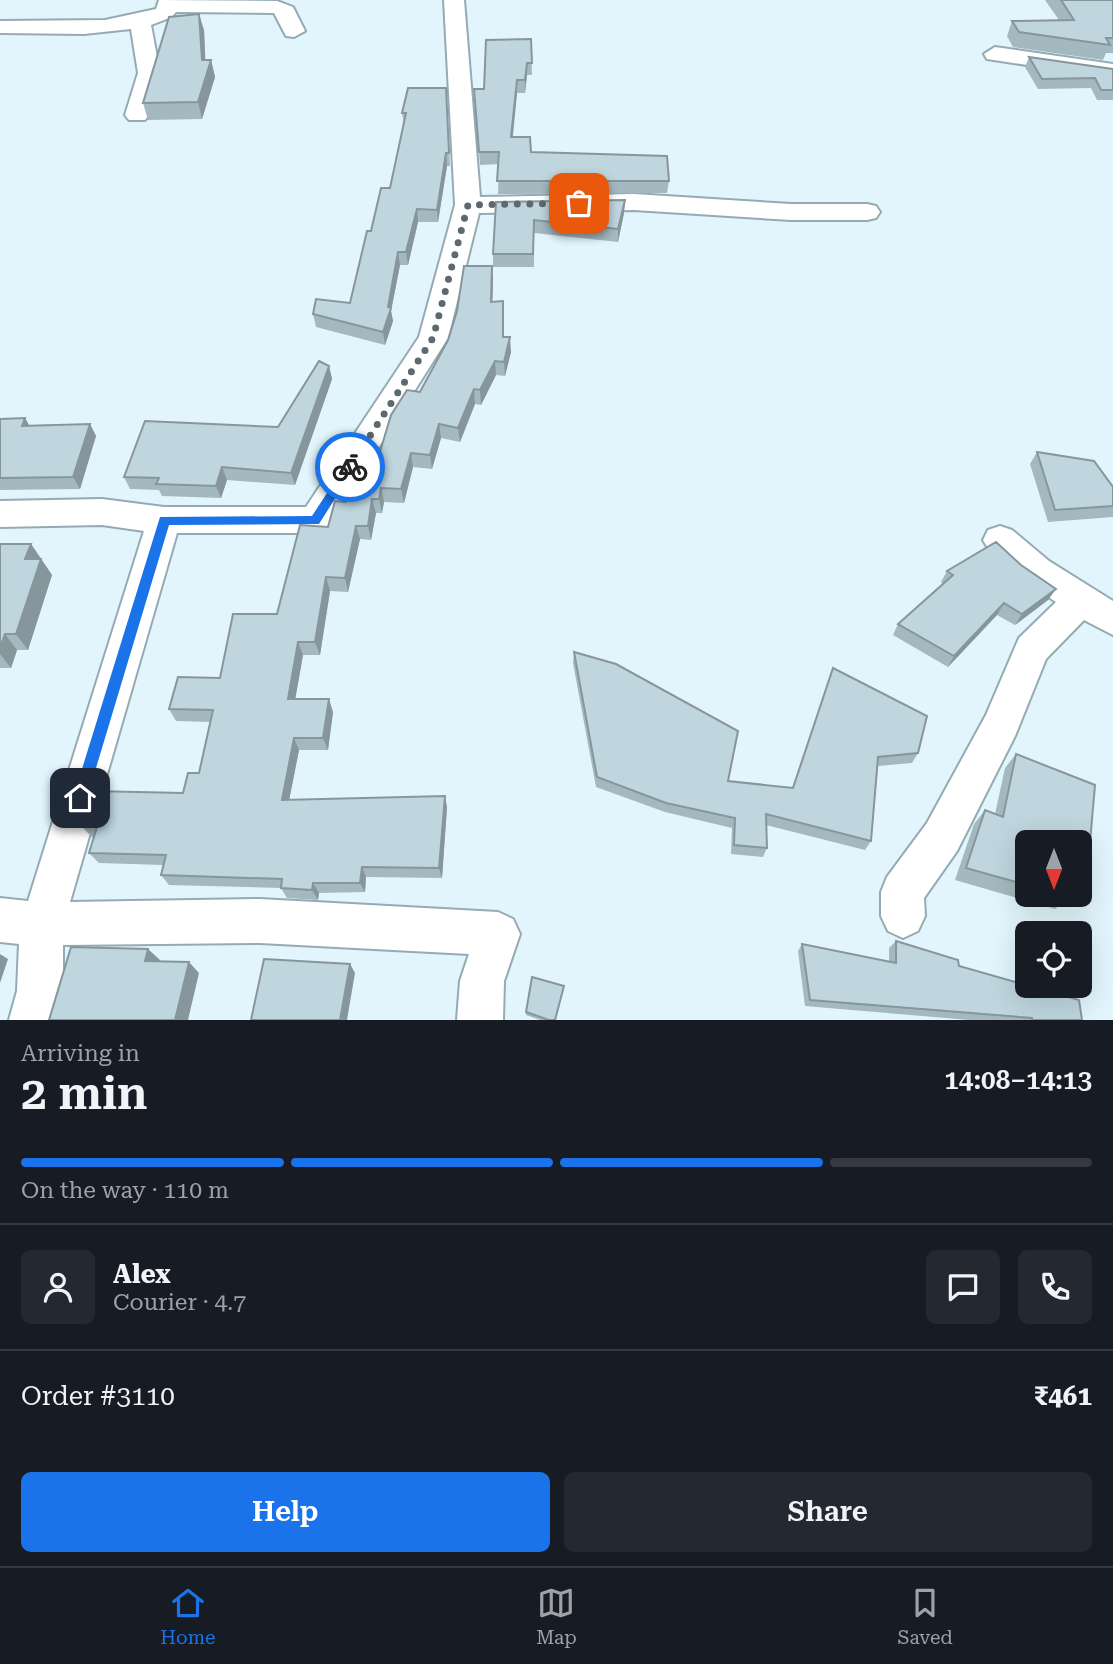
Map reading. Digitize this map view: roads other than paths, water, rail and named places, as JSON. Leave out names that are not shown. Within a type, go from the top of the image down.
[{"type":"street","points":[[0,514],[102,512],[164,520],[315,520],[433,338],[468,205],[454,0]]},
{"type":"street","points":[[0,27],[140,21],[165,13],[169,3],[278,7],[286,11],[294,31]]},
{"type":"street","points":[[137,115],[149,72],[140,21]]},
{"type":"street","points":[[995,54],[1113,71]]},
{"type":"street","points":[[468,205],[634,202],[791,212],[867,212]]},
{"type":"street","points":[[32,1020],[40,991],[21,922],[164,520]]},
{"type":"street","points":[[903,916],[902,892],[942,838],[1001,724],[1032,649],[1097,610],[1037,571],[1000,540]]},
{"type":"street","points":[[21,922],[260,921],[498,934],[482,981],[480,1020]]}]
